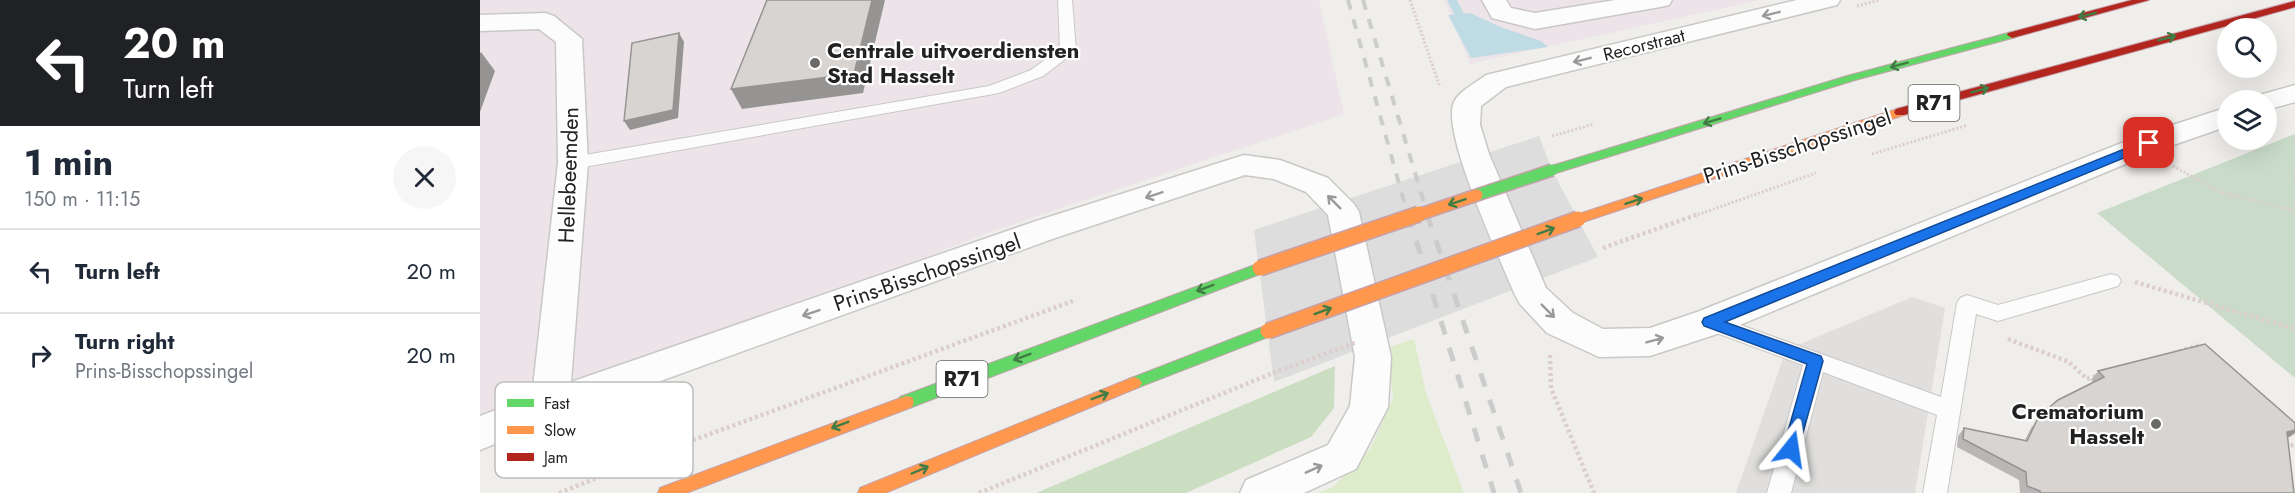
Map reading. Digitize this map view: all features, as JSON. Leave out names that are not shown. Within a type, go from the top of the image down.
[{"type":"highway","name":"Prins-Bisschopssingel","points":[[666,493],[1260,268],[1552,170],[1851,78],[2144,0]]},
{"type":"highway","name":"Prins-Bisschopssingel","points":[[866,493],[1081,404],[1268,331],[1578,219],[1894,114],[2295,4]]},
{"type":"street","points":[[1494,0],[1502,13],[1535,21],[1660,0]]},
{"type":"street","name":"Recorstraat","points":[[1454,99],[1496,81],[1828,0]]},
{"type":"street","name":"Hellebeemden","points":[[480,23],[545,21],[569,39],[573,163],[552,382]]},
{"type":"street","points":[[2277,99],[2295,93]]},
{"type":"street","points":[[1454,99],[1532,295],[1560,323],[1599,343],[1650,342],[1710,322],[2138,147],[2217,120]]},
{"type":"street","name":"Prins-Bisschopssingel","points":[[615,382],[1044,230],[1244,165],[1280,170],[1317,185],[1343,212],[1373,357],[1369,407],[1342,457],[1261,493]]},
{"type":"street","name":"Prins-Bisschopssingel","points":[[480,433],[495,427]]},
{"type":"lane","points":[[573,163],[993,90],[1037,73],[1068,51],[1065,0]]},
{"type":"lane","points":[[1935,493],[1967,303],[1998,314],[2111,281]]},
{"type":"lane","points":[[1710,322],[1950,410]]},
{"type":"lane","points":[[1779,493],[1815,361]]},
{"type":"path","points":[[1410,0],[1454,99]]},
{"type":"path","points":[[1867,156],[1978,122]]},
{"type":"path","points":[[2173,166],[2220,192],[2295,211]]},
{"type":"path","points":[[1596,251],[1822,171]]},
{"type":"path","points":[[2295,175],[2295,184]]},
{"type":"path","points":[[2111,281],[2125,279],[2295,329]]},
{"type":"path","points":[[693,440],[1074,301]]},
{"type":"path","points":[[1965,324],[2070,362],[2087,379],[2098,375]]},
{"type":"path","points":[[1550,344],[1551,388],[1594,493]]},
{"type":"path","points":[[2166,355],[2200,345],[2208,352]]},
{"type":"path","points":[[979,493],[1273,373]]},
{"type":"path","points":[[2287,459],[2285,448],[2295,444]]},
{"type":"path","points":[[559,493],[596,478]]},
{"type":"shaded area","points":[[480,0],[1319,0],[1344,114],[996,230],[600,382],[495,382],[495,422],[480,428]]},
{"type":"shaded area","points":[[1444,0],[1761,0],[1470,64]]},
{"type":"shaded area","points":[[1912,297],[1945,308],[1915,493],[1736,493],[1786,350]]},
{"type":"green space","points":[[2295,134],[2295,378],[2097,213],[2255,150],[2277,150],[2277,141]]},
{"type":"green space","points":[[1414,339],[1426,393],[1464,493],[1318,493],[1333,487],[1371,448],[1393,398],[1387,348]]},
{"type":"green space","points":[[1335,366],[1334,408],[1311,437],[1186,493],[1036,493]]},
{"type":"water","points":[[1470,13],[1503,28],[1541,41],[1548,47],[1471,58],[1448,15]]},
{"type":"pier","points":[[1539,136],[1552,170],[1598,257],[1274,382],[1254,230]]},
{"type":"building","name":"Centrale uitvoerdiensten Stad Hasselt","points":[[767,0],[872,0],[854,74],[731,89]]},
{"type":"building","points":[[679,33],[673,110],[624,121],[632,43]]},
{"type":"building","name":"Crematorium Hasselt","points":[[2205,344],[2295,423],[2295,430],[2287,432],[2294,493],[2040,493],[2027,486],[2026,472],[1963,439],[1964,428],[2027,441],[2037,420],[2045,411],[2058,400],[2104,377],[2098,371]]},
{"type":"waterway","points":[[1452,0],[1459,14]]},
{"type":"railway","points":[[1348,0],[1408,216]]},
{"type":"railway","points":[[1363,0],[1428,216]]},
{"type":"railway","points":[[1408,214],[1494,493]]},
{"type":"railway","points":[[1427,214],[1521,493]]},
{"type":"traffic: fast","points":[[1552,170],[1851,78],[2012,35]]},
{"type":"traffic: fast","points":[[1477,195],[1552,170]]},
{"type":"traffic: fast","points":[[906,402],[1260,268]]},
{"type":"traffic: fast","points":[[1134,383],[1268,331]]},
{"type":"traffic: slow","points":[[1578,219],[1900,112]]},
{"type":"traffic: slow","points":[[1260,268],[1477,195]]},
{"type":"traffic: slow","points":[[1268,331],[1578,219]]},
{"type":"traffic: slow","points":[[866,493],[1134,383]]},
{"type":"traffic: slow","points":[[666,493],[906,402]]},
{"type":"traffic: jam","points":[[2012,35],[2144,0]]},
{"type":"traffic: jam","points":[[1900,112],[2295,4]]},
{"type":"place","name":"Centrale uitvoerdiensten Stad Hasselt","points":[[815,63]]},
{"type":"place","name":"Crematorium Hasselt","points":[[2156,424]]},
{"type":"route","points":[[1791,449],[1815,361],[1710,322],[2149,143]]}]
